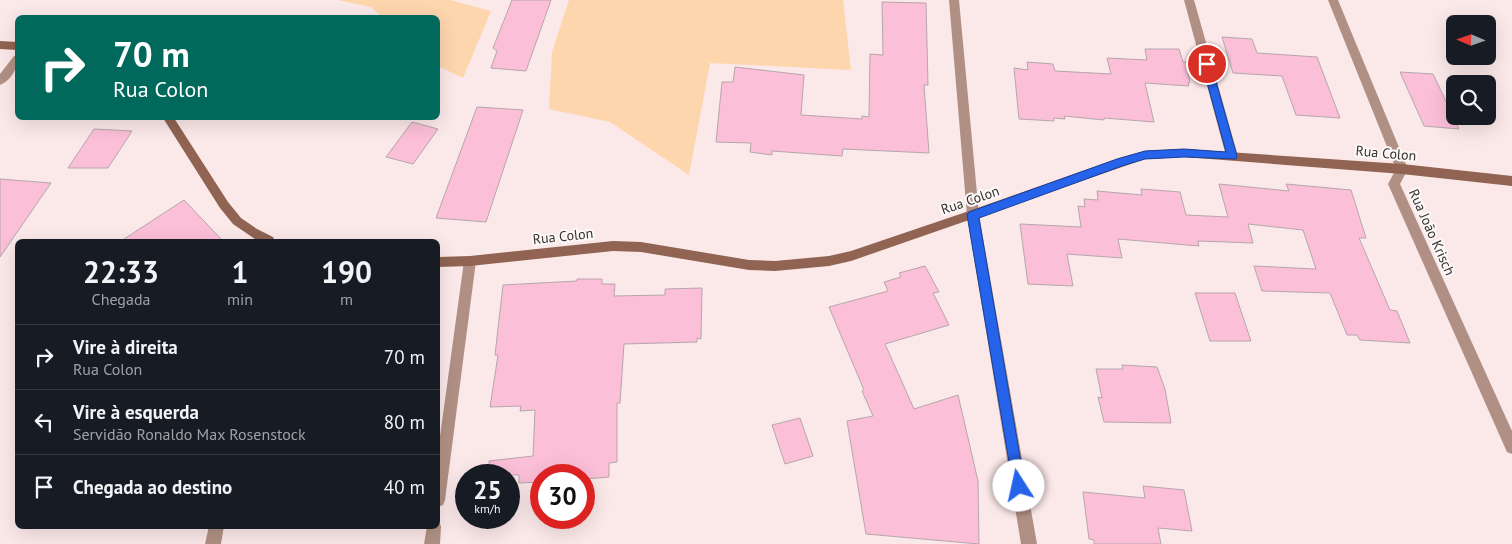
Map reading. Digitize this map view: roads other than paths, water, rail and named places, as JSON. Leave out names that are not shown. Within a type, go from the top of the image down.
[{"type":"street","points":[[954,0],[973,215],[1028,544]]},
{"type":"street","points":[[1189,0],[1232,156]]},
{"type":"street","points":[[1333,0],[1402,169]]},
{"type":"street","points":[[0,45],[15,46]]},
{"type":"street","points":[[0,82],[15,64]]},
{"type":"street","points":[[170,120],[224,205],[237,221],[264,239]]},
{"type":"street","name":"Rua Colon","points":[[440,262],[470,261],[613,246],[641,247],[749,265],[804,264],[851,256],[973,215],[1120,162],[1145,155],[1184,153],[1232,156],[1402,169],[1512,181]]},
{"type":"street","name":"Rua João Krisch","points":[[1402,169],[1394,184],[1512,447]]},
{"type":"street","points":[[440,485],[470,261]]},
{"type":"street","points":[[213,544],[217,529]]},
{"type":"street","points":[[432,544],[434,529]]}]
